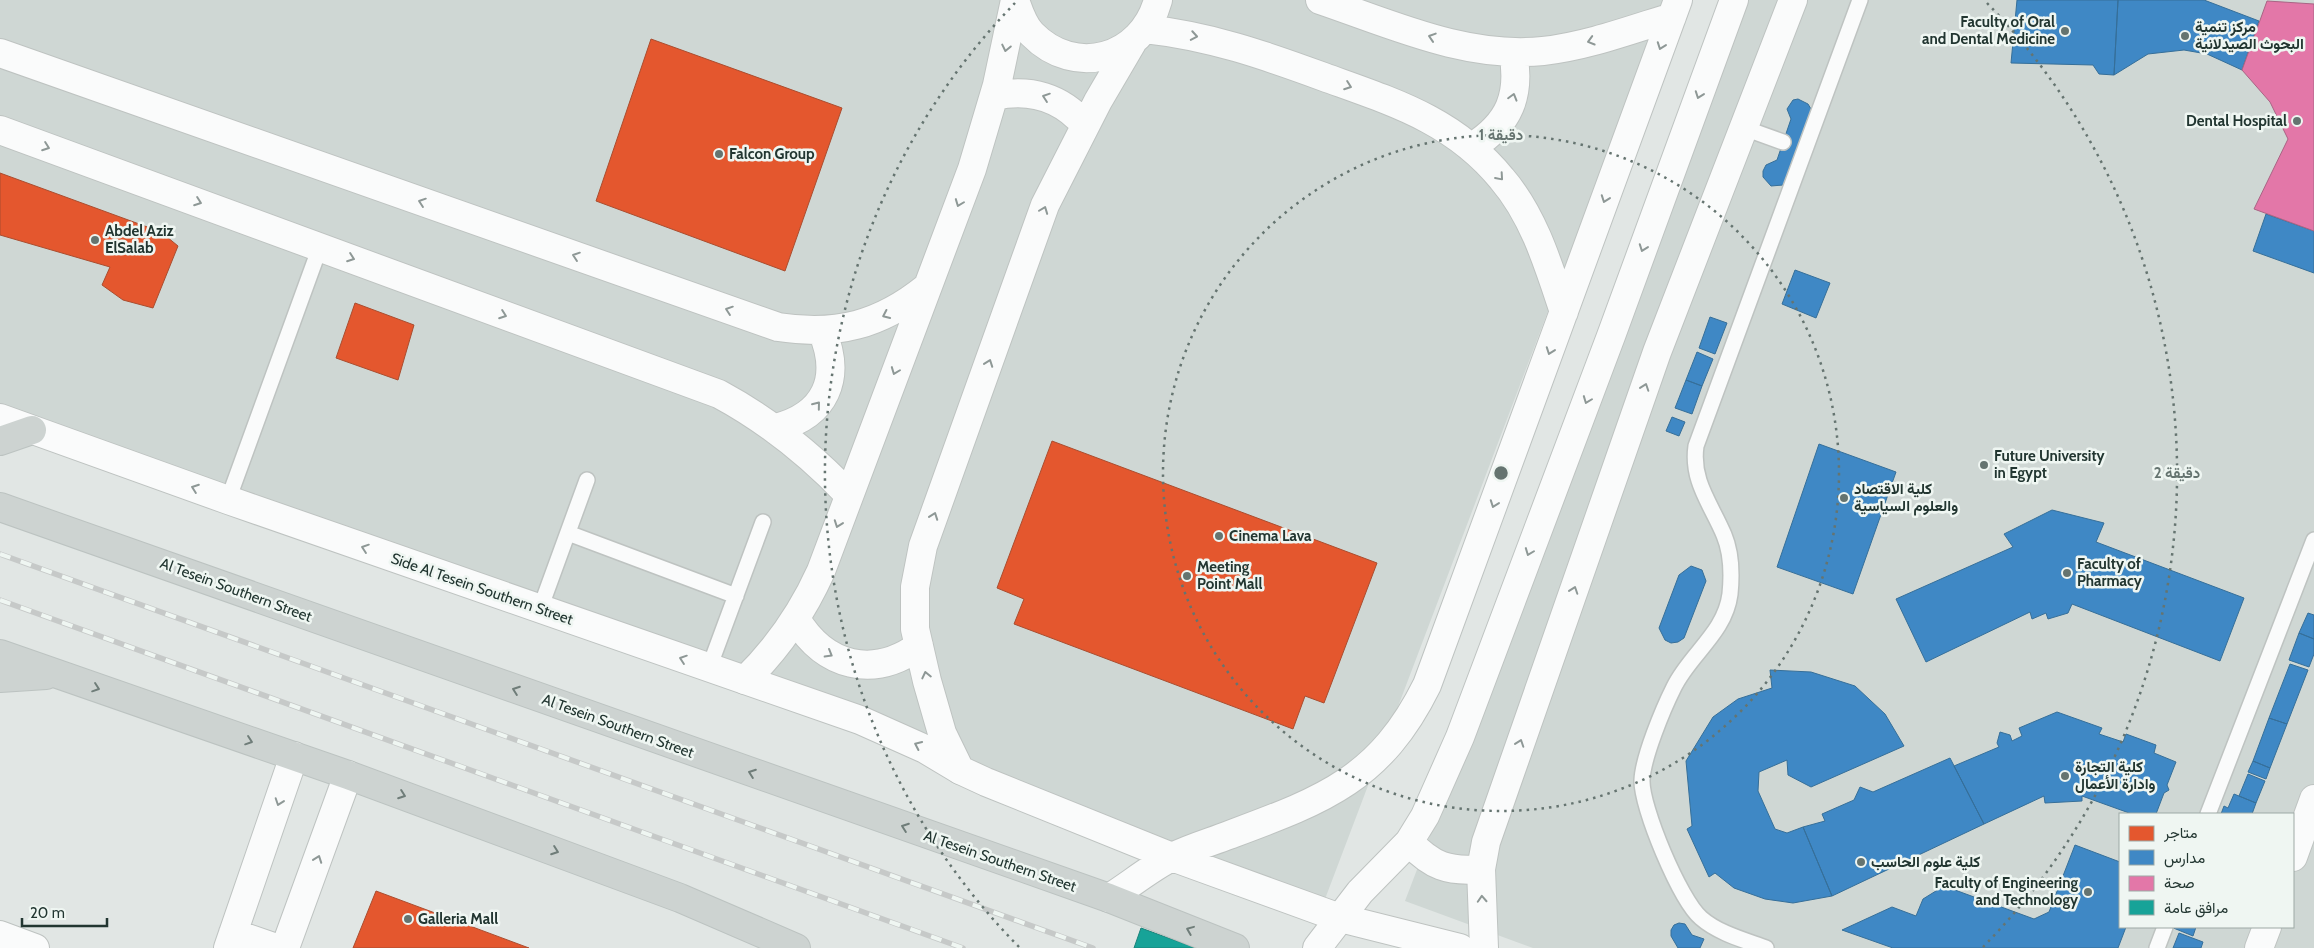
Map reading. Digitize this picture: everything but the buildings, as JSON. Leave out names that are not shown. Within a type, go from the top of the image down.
[{"type":"main road","points":[[0,441],[32,430]]},
{"type":"main road","name":"Al Tesein Southern Street","points":[[0,507],[1109,898],[1235,948]]},
{"type":"main road","points":[[0,654],[348,775],[680,898],[796,948]]},
{"type":"main road","points":[[0,678],[56,674]]},
{"type":"street","points":[[1015,0],[1021,17],[1031,33],[1045,45],[1061,54],[1080,58],[1098,58],[1116,52],[1139,36],[1201,37],[1264,55],[1413,110],[1444,127],[1472,147],[1503,180],[1527,217],[1549,268],[1564,312]]},
{"type":"street","points":[[745,680],[764,661],[796,619],[821,571],[972,169],[994,96],[1015,0]]},
{"type":"street","points":[[960,770],[942,733],[915,629],[915,587],[923,546],[1046,206],[1086,125],[1154,13],[1158,0]]},
{"type":"street","points":[[1320,0],[1463,46],[1513,52],[1543,51],[1573,46],[1675,8]]},
{"type":"street","points":[[1317,948],[1360,892],[1409,842],[1425,816],[1460,736],[1611,336],[1734,0]]},
{"type":"street","points":[[1484,948],[1481,869],[1486,842],[1657,352],[1793,0]]},
{"type":"street","points":[[1109,898],[1172,857],[1298,810],[1331,793],[1362,772],[1382,752],[1412,716],[1427,685],[1675,8]]},
{"type":"street","points":[[1472,147],[1488,137],[1501,123],[1510,107],[1515,89],[1516,70],[1513,52]]},
{"type":"street","points":[[0,53],[763,323],[793,329],[822,331],[845,328],[874,320],[908,302],[926,288]]},
{"type":"street","points":[[994,96],[1023,92],[1051,98],[1076,114],[1086,125]]},
{"type":"street","points":[[0,130],[719,394],[776,428],[802,449],[849,495]]},
{"type":"street","points":[[776,428],[791,424],[805,417],[817,406],[825,393],[830,378],[832,362],[829,346],[822,331]]},
{"type":"street","name":"Side Al Tesein Southern Street","points":[[0,418],[540,610],[860,720],[925,749],[960,770],[1172,857],[1340,918],[1460,948]]},
{"type":"street","points":[[796,619],[816,645],[844,661],[859,665],[891,662],[906,656],[919,646]]},
{"type":"street","points":[[276,948],[231,941],[294,756]]},
{"type":"street","points":[[285,948],[348,775]]},
{"type":"street","points":[[2294,854],[2314,799]]},
{"type":"street","points":[[1409,842],[1422,856],[1441,867],[1461,871],[1481,869]]},
{"type":"street","points":[[2259,948],[2267,928]]},
{"type":"street","points":[[0,935],[35,948]]},
{"type":"lane","points":[[1766,948],[1727,941],[1701,918],[1681,892],[1649,813],[1642,781],[1644,764],[1674,686],[1688,664],[1712,637],[1727,608],[1732,571],[1730,553],[1724,535],[1696,478],[1696,446],[1795,147],[1860,0]]},
{"type":"lane","points":[[1744,128],[1795,147]]},
{"type":"lane","points":[[228,500],[320,247]]},
{"type":"lane","points":[[540,610],[587,480]]},
{"type":"lane","points":[[709,668],[763,522]]},
{"type":"lane","points":[[568,533],[736,596]]},
{"type":"lane","points":[[2208,813],[2307,575],[2314,540]]},
{"type":"lane","points":[[2157,948],[2165,928]]},
{"type":"shaded area","points":[[0,0],[1666,0],[1325,899],[0,407]]},
{"type":"shaded area","name":"Future University in Egypt","points":[[1749,0],[2314,0],[2314,948],[1533,948],[1405,901]]},
{"type":"railway","points":[[0,554],[1093,948]]},
{"type":"railway","points":[[0,600],[963,948]]},
{"type":"place","name":"Faculty of Oral and Dental Medicine","points":[[2065,31]]},
{"type":"place","name":"مركز تنمية البحوث الصيدلانية","points":[[2185,36]]},
{"type":"place","name":"Dental Hospital","points":[[2297,121]]},
{"type":"place","name":"Falcon Group","points":[[719,154]]},
{"type":"place","name":"Abdel Aziz ElSalab","points":[[95,240]]},
{"type":"place","name":"Future University in Egypt","points":[[1984,465]]},
{"type":"place","name":"كلية الاقتصاد والعلوم السياسية","points":[[1844,498]]},
{"type":"place","name":"Cinema Lava","points":[[1219,536]]},
{"type":"place","name":"Faculty of Pharmacy","points":[[2067,573]]},
{"type":"place","name":"Meeting Point Mall","points":[[1187,576]]},
{"type":"place","name":"كلية التجارة وادارة الأعمال","points":[[2065,776]]},
{"type":"place","name":"كلية علوم الحاسب","points":[[1861,862]]},
{"type":"place","name":"Faculty of Engineering and Technology","points":[[2088,892]]},
{"type":"place","name":"Galleria Mall","points":[[408,919]]}]
